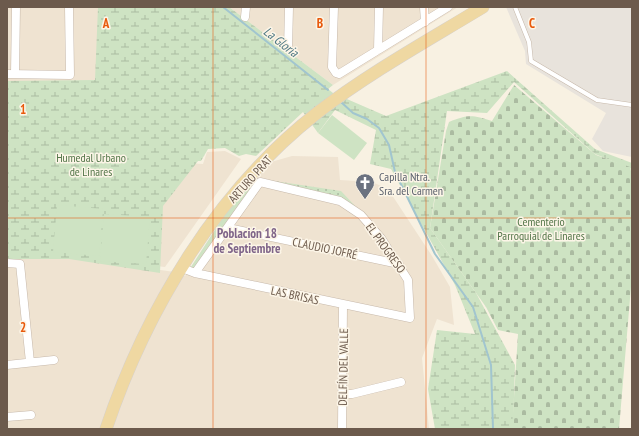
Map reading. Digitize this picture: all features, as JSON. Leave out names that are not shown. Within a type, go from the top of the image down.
[{"type":"main road","name":"ARTURO PRAT","points":[[106,429],[130,368],[159,308],[204,234],[231,199],[272,154],[305,123],[348,91],[483,7]]},
{"type":"street","points":[[16,7],[11,74],[70,75],[69,7]]},
{"type":"street","points":[[245,17],[246,7]]},
{"type":"street","points":[[288,49],[289,7]]},
{"type":"street","points":[[334,7],[332,67],[336,73],[343,73],[448,7]]},
{"type":"street","points":[[378,50],[379,7]]},
{"type":"street","points":[[424,7],[424,22]]},
{"type":"street","name":"ARTURO PRAT","points":[[195,273],[260,182]]},
{"type":"street","name":"EL PROGRESO","points":[[260,182],[340,201],[360,215],[375,230],[399,264],[410,287],[410,318]]},
{"type":"street","name":"CLAUDIO JOFRÉ","points":[[228,228],[399,264]]},
{"type":"street","points":[[7,263],[20,264],[30,362]]},
{"type":"street","name":"LAS BRISAS","points":[[182,268],[195,273],[410,318]]},
{"type":"street","name":"DELFÍN DEL VALLE","points":[[342,429],[343,305]]},
{"type":"street","points":[[7,365],[54,360]]},
{"type":"street","points":[[342,394],[352,394],[401,382]]},
{"type":"street","points":[[7,417],[31,415]]},
{"type":"lane","points":[[515,7],[529,42],[531,61],[597,100],[632,105]]},
{"type":"shaded area","points":[[7,7],[99,7],[99,81],[7,81]]},
{"type":"shaded area","points":[[229,7],[458,7],[333,85]]},
{"type":"shaded area","points":[[506,7],[632,7],[632,157],[603,151],[592,139],[606,113],[526,64],[525,51]]},
{"type":"shaded area","points":[[225,151],[241,159],[165,267],[148,265],[170,162],[203,164],[207,152]]},
{"type":"shaded area","points":[[292,156],[338,157],[340,180],[372,182],[388,189],[432,256],[450,287],[454,325],[437,319],[422,358],[429,429],[7,429],[7,249],[175,272],[185,276],[224,216],[258,175],[271,162]]},
{"type":"green space","name":"Humedal Urbano de Linares","points":[[98,7],[229,7],[333,85],[328,89],[333,93],[386,116],[507,71],[595,149],[632,163],[632,169],[595,154],[514,82],[487,113],[447,111],[430,228],[476,293],[515,365],[513,429],[435,429],[428,389],[437,330],[475,334],[455,285],[391,169],[370,164],[376,130],[335,110],[318,133],[303,112],[256,156],[246,154],[239,156],[225,148],[208,149],[201,161],[198,161],[163,206],[160,273],[69,259],[7,259],[7,81],[95,80]]},
{"type":"green space","name":"Cementerio Parroquial de Linares","points":[[514,85],[596,155],[630,167],[632,175],[632,275],[619,429],[512,429],[518,334],[498,330],[486,307],[430,228],[446,131],[449,122],[470,116],[492,121]]},
{"type":"green space","points":[[332,115],[367,143],[354,160],[318,133]]},
{"type":"green space","points":[[268,180],[341,191],[374,226],[355,208]]},
{"type":"green space","points":[[254,181],[256,183],[195,269],[191,267],[224,216]]},
{"type":"green space","points":[[57,205],[103,209],[99,256],[53,252]]},
{"type":"green space","points":[[104,214],[150,217],[146,264],[100,261]]},
{"type":"waterway","name":"La Gloria","points":[[223,7],[328,90]]},
{"type":"waterway","points":[[341,102],[353,113],[367,119],[379,128],[389,145],[395,172],[435,254],[473,307],[491,365],[493,429]]},
{"type":"place","name":"Capilla Ntra. Sra. del Carmen","points":[[365,200]]},
{"type":"district","name":"Población 18 de Septiembre","points":[[247,240]]}]
